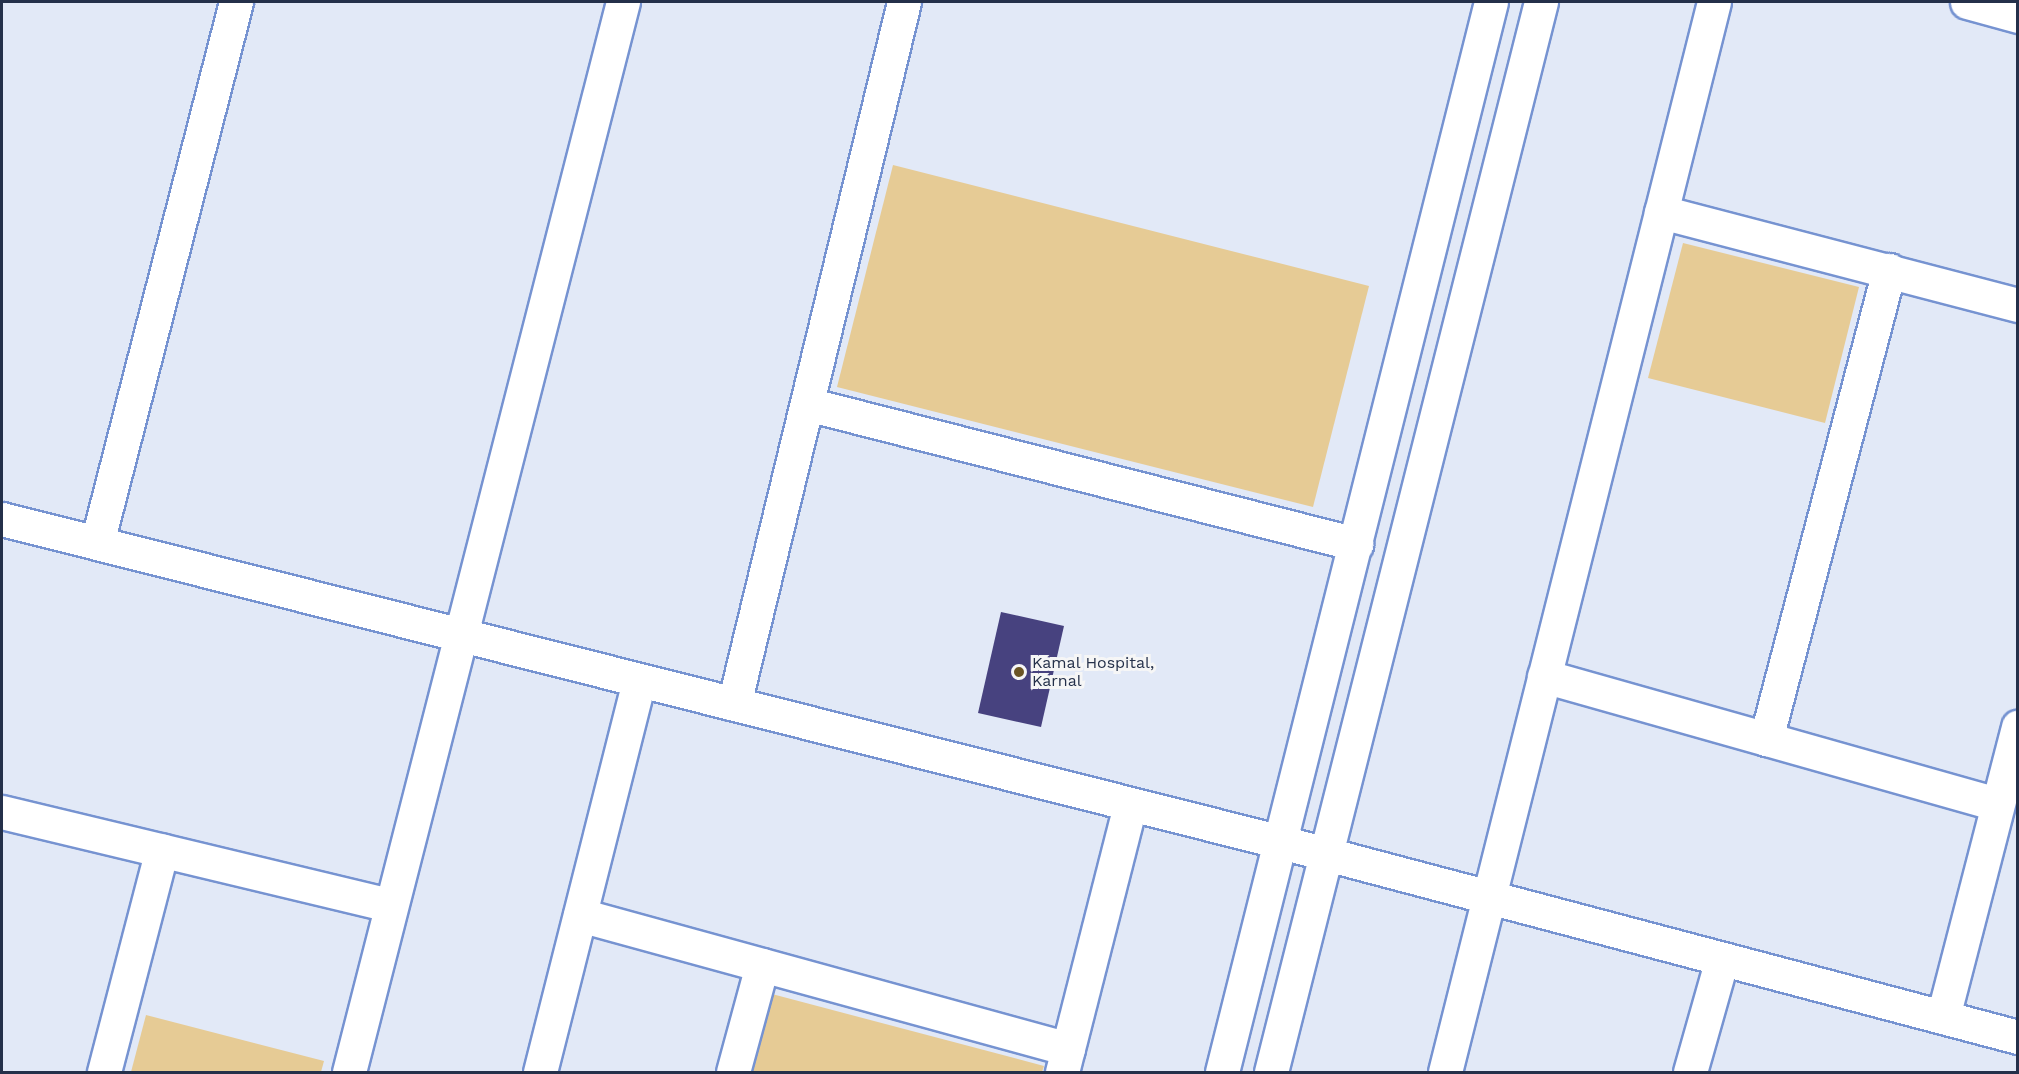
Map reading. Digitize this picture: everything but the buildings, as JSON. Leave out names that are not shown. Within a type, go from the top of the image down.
[{"type":"street","points":[[98,543],[236,2]]},
{"type":"street","points":[[349,1072],[458,634],[623,2]]},
{"type":"street","points":[[735,704],[903,2]]},
{"type":"street","points":[[1222,1072],[1491,2]]},
{"type":"street","points":[[1271,1072],[1540,2]]},
{"type":"street","points":[[1445,1072],[1714,2]]},
{"type":"street","points":[[1966,2],[2018,16]]},
{"type":"street","points":[[1661,212],[2018,305]]},
{"type":"street","points":[[1766,739],[1889,270]]},
{"type":"street","points":[[807,404],[1356,544]]},
{"type":"street","points":[[2,519],[1281,842],[2018,1037]]},
{"type":"street","points":[[1544,676],[1997,804]]},
{"type":"street","points":[[540,1072],[639,680]]},
{"type":"street","points":[[1943,1017],[2018,727]]},
{"type":"street","points":[[580,915],[762,965],[1065,1061],[1130,805]]},
{"type":"street","points":[[2,812],[390,905]]},
{"type":"street","points":[[104,1072],[162,850]]},
{"type":"street","points":[[1690,1072],[1722,959]]},
{"type":"street","points":[[733,1072],[762,965]]},
{"type":"shaded area","points":[[893,165],[1369,286],[1313,507],[837,387]]},
{"type":"shaded area","points":[[1683,243],[1859,287],[1825,423],[1648,378]]},
{"type":"shaded area","points":[[772,994],[1044,1066],[1042,1072],[750,1072]]},
{"type":"shaded area","points":[[146,1015],[324,1061],[321,1072],[131,1072]]},
{"type":"place","name":"Kamal Hospital, Karnal","points":[[1019,672]]}]
